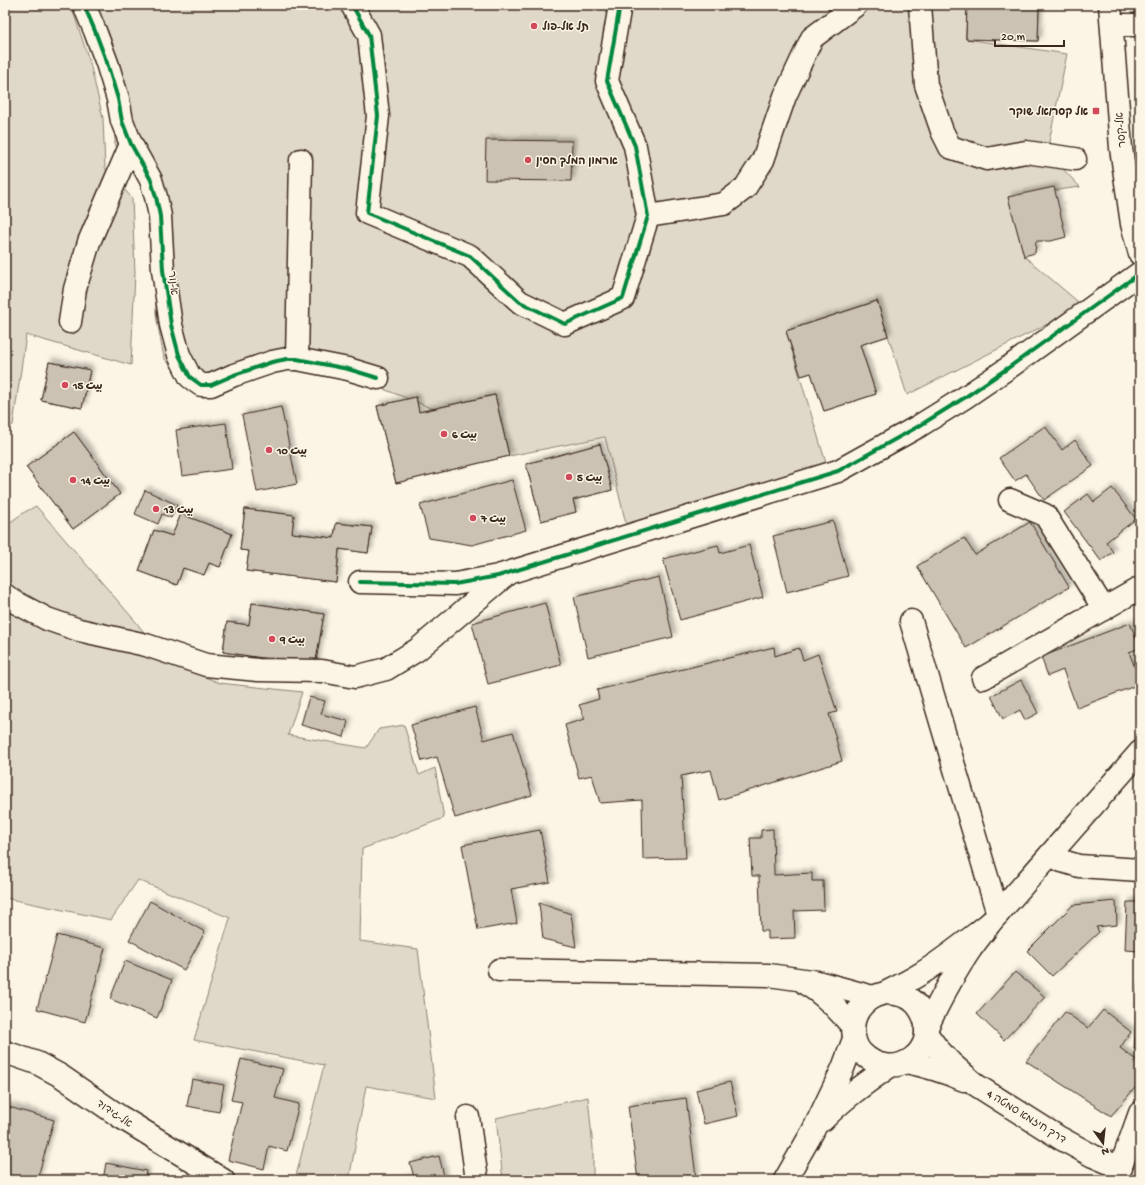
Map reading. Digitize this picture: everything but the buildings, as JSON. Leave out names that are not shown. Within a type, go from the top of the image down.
[{"type":"street","name":"א-נור","points":[[84,5],[108,63],[118,99],[122,121],[131,144],[151,180],[156,197],[160,216],[163,270],[170,325],[179,355],[190,377],[201,385],[211,385],[234,375],[272,362],[297,359],[348,369],[378,378]]},
{"type":"street","points":[[352,5],[369,35],[378,116],[367,213],[470,256],[520,302],[565,324],[623,298],[648,216],[635,146],[607,81],[620,5]]},
{"type":"street","points":[[648,216],[724,204],[745,188],[762,160],[785,96],[812,38],[856,5]]},
{"type":"street","points":[[920,5],[926,85],[942,131],[950,147],[987,159],[1026,152],[1075,159]]},
{"type":"street","points":[[1111,15],[1140,25]]},
{"type":"street","name":"אל-קסר","points":[[1111,15],[1121,148],[1132,224],[1140,254]]},
{"type":"street","points":[[70,322],[75,290],[89,242],[131,144]]},
{"type":"street","points":[[297,359],[301,160]]},
{"type":"street","points":[[360,582],[455,584],[498,576],[838,471],[919,426],[964,398],[1140,273]]},
{"type":"street","points":[[1010,500],[1045,516],[1104,609]]},
{"type":"street","points":[[5,595],[11,600],[47,619],[66,626],[146,645],[206,665],[258,670],[322,671],[355,677],[386,669],[417,650],[511,572]]},
{"type":"street","points":[[983,678],[1140,588]]},
{"type":"street","points":[[911,621],[994,918]]},
{"type":"street","points":[[813,1132],[832,1111],[860,1087],[898,1064],[914,1057],[920,1051],[924,1042],[926,1031],[939,1002],[970,950],[994,918],[1140,752]]},
{"type":"street","points":[[1050,855],[1062,862],[1079,866],[1140,870]]},
{"type":"street","points":[[785,1180],[813,1132],[843,1068],[854,1033],[856,1015],[863,1005],[921,973],[958,947],[994,918]]},
{"type":"street","points":[[499,970],[769,975],[793,978],[879,995],[897,994],[908,998],[918,1006],[924,1017],[926,1031]]},
{"type":"street","points":[[793,978],[821,993],[837,1008],[854,1033],[859,1050],[867,1059],[878,1064],[898,1064]]},
{"type":"street","name":"דרך חיזמא סמטה 4","points":[[926,1031],[937,1048],[952,1064],[976,1085],[1060,1138],[1093,1156],[1119,1174],[1140,1113]]},
{"type":"street","name":"אל-ג'דוד","points":[[5,1052],[37,1064],[61,1076],[119,1116],[223,1180]]},
{"type":"street","name":"דרך חיזמא סמטה 4","points":[[898,1064],[922,1065],[943,1071],[976,1085]]},
{"type":"street","points":[[468,1117],[477,1180]]},
{"type":"shaded area","points":[[5,5],[71,5],[90,63],[103,118],[105,168],[132,198],[135,272],[131,365],[26,335],[13,425],[5,431]]},
{"type":"shaded area","points":[[76,5],[967,5],[966,39],[1067,54],[1047,152],[1080,187],[1008,197],[1024,256],[1083,306],[907,395],[877,301],[786,331],[826,463],[627,528],[605,437],[509,456],[494,395],[433,409],[285,351],[193,392],[164,358],[156,315],[156,219],[137,165],[115,145],[114,86]]},
{"type":"shaded area","points":[[36,506],[136,622],[167,662],[220,683],[302,692],[288,735],[366,748],[379,729],[404,725],[419,775],[435,768],[444,818],[362,849],[360,941],[418,949],[436,1098],[366,1086],[349,1180],[295,1180],[324,1065],[194,1040],[230,918],[138,880],[111,920],[5,898],[5,526]]},
{"type":"shaded area","points":[[588,1097],[593,1148],[593,1180],[503,1180],[496,1118]]},
{"type":"cycle path","points":[[84,5],[107,63],[118,99],[122,121],[131,144],[151,180],[156,197],[160,216],[163,270],[171,325],[179,355],[190,377],[201,385],[211,385],[234,375],[272,362],[297,359],[348,369],[378,378]]},
{"type":"cycle path","points":[[352,5],[369,35],[378,116],[367,213],[470,256],[520,302],[565,324],[623,298],[648,216],[635,146],[607,81],[620,5]]},
{"type":"cycle path","points":[[360,582],[455,584],[498,576],[838,471],[919,426],[964,398],[1140,273]]},
{"type":"place","name":"תל אל-פול","points":[[534,26]]},
{"type":"place","name":"אל קסר/אל שוקר","points":[[1096,111]]},
{"type":"place","name":"ארמון המלך חסין","points":[[528,160]]},
{"type":"place","name":"بيت 15","points":[[65,385]]},
{"type":"place","name":"بيت 6","points":[[444,434]]},
{"type":"place","name":"بيت 10","points":[[269,450]]},
{"type":"place","name":"بيت 5","points":[[569,477]]},
{"type":"place","name":"بيت 14","points":[[73,480]]},
{"type":"place","name":"بيت 13","points":[[156,509]]},
{"type":"place","name":"بيت 7","points":[[473,518]]},
{"type":"place","name":"بيت 9","points":[[272,639]]}]
